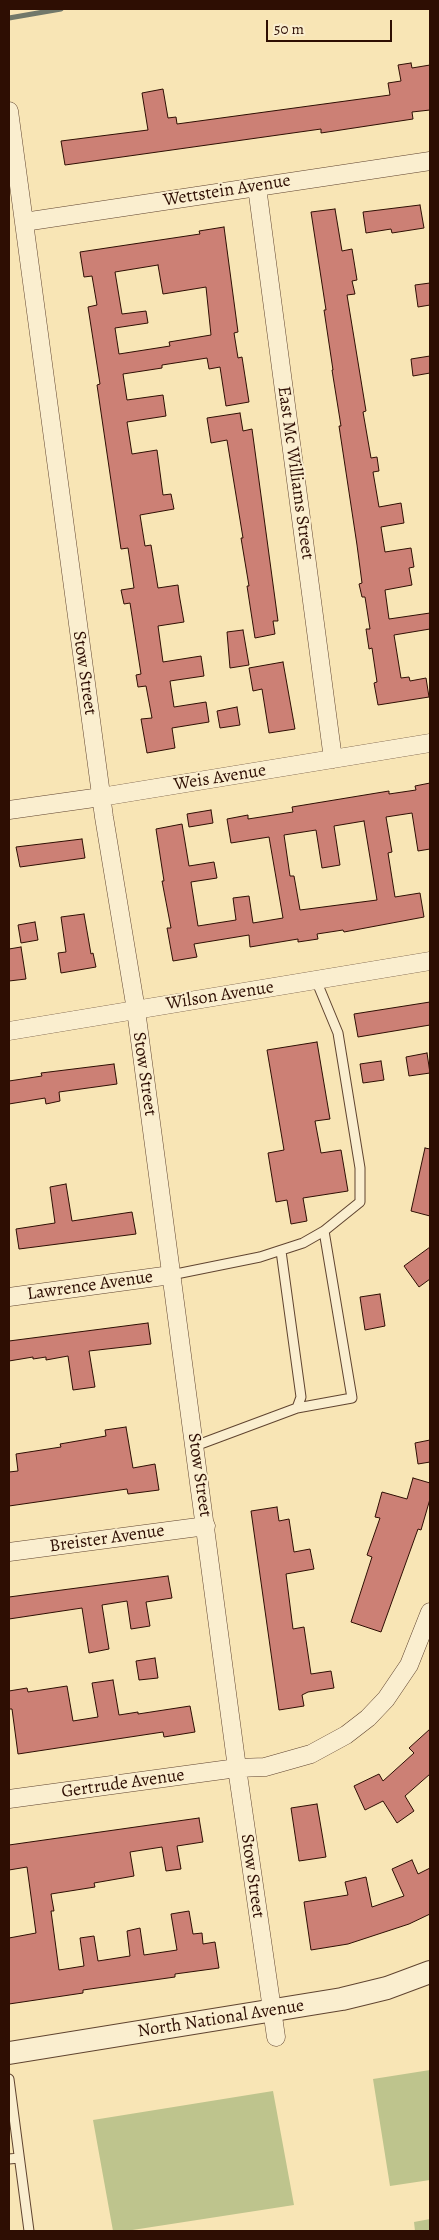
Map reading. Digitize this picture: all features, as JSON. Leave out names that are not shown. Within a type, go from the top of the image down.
[{"type":"street","name":"Stow Street","points":[[9,111],[101,798],[136,1010],[237,1768],[276,2037]]},
{"type":"street","name":"Wettstein Avenue","points":[[24,222],[430,161]]},
{"type":"street","name":"East Mc Williams Street","points":[[256,187],[333,759]]},
{"type":"street","name":"Weis Avenue","points":[[9,810],[101,798],[430,743]]},
{"type":"street","name":"Wilson Avenue","points":[[9,1031],[430,961]]},
{"type":"street","name":"Lawrence Avenue","points":[[9,1297],[172,1275]]},
{"type":"street","name":"Breister Avenue","points":[[9,1552],[206,1526]]},
{"type":"street","name":"Gertrude Avenue","points":[[9,1799],[237,1768],[272,1766],[304,1757],[335,1742],[357,1727],[382,1704],[402,1677],[415,1653],[430,1612]]},
{"type":"street","name":"North National Avenue","points":[[9,2053],[362,1995],[394,1986],[430,1972]]},
{"type":"lane","points":[[172,1275],[280,1251],[303,1243],[324,1231],[360,1202],[360,1168],[338,1033],[316,980]]},
{"type":"lane","points":[[195,1446],[297,1408],[352,1398],[324,1231]]},
{"type":"lane","points":[[280,1251],[301,1398],[297,1408]]},
{"type":"lane","points":[[9,2079],[29,2231]]},
{"type":"lane","points":[[9,2159],[19,2158]]},
{"type":"green space","points":[[430,2070],[430,2180],[390,2186],[373,2079]]},
{"type":"green space","points":[[273,2091],[294,2205],[126,2231],[113,2231],[93,2120]]},
{"type":"green space","points":[[430,2219],[430,2231],[415,2231],[414,2222]]},
{"type":"building","points":[[411,63],[412,68],[430,65],[430,110],[412,112],[413,119],[321,133],[321,129],[65,165],[61,141],[148,130],[142,93],[163,89],[168,118],[176,117],[177,124],[390,95],[388,83],[401,81],[398,65]]},
{"type":"building","points":[[420,205],[424,228],[392,233],[391,229],[366,233],[363,212]]},
{"type":"building","points":[[335,209],[342,251],[352,249],[357,280],[352,281],[355,294],[347,295],[366,411],[363,412],[371,458],[377,457],[379,471],[373,472],[379,507],[401,503],[404,523],[381,527],[385,552],[411,548],[414,567],[409,568],[412,585],[385,590],[389,619],[430,613],[430,629],[394,635],[401,678],[409,677],[410,681],[426,678],[429,697],[378,705],[374,683],[377,682],[372,648],[369,649],[366,629],[370,629],[365,597],[362,597],[359,584],[362,583],[339,426],[341,426],[324,310],[326,310],[311,212]]},
{"type":"building","points":[[224,227],[238,332],[234,333],[238,358],[242,357],[249,402],[226,406],[220,367],[209,369],[207,358],[162,365],[162,368],[123,374],[127,400],[163,395],[166,416],[127,422],[132,454],[157,450],[163,495],[171,494],[174,509],[140,515],[145,546],[151,545],[158,588],[178,585],[184,622],[158,626],[163,662],[201,656],[204,676],[170,681],[174,707],[206,702],[209,722],[172,728],[175,748],[147,753],[141,719],[152,718],[146,686],[138,687],[136,675],[141,674],[130,603],[124,604],[121,590],[134,588],[128,548],[121,549],[97,385],[100,384],[88,307],[97,305],[92,276],[84,277],[80,252],[200,234],[199,231]],"holes":[[[158,265],[163,294],[206,287],[211,335],[169,342],[170,346],[119,354],[115,328],[148,323],[146,311],[122,314],[115,272]]]},
{"type":"building","points":[[430,283],[430,305],[418,307],[415,285]]},
{"type":"building","points":[[430,356],[430,373],[413,376],[411,359]]},
{"type":"building","points":[[240,413],[243,431],[252,429],[278,621],[273,621],[275,634],[255,638],[241,538],[243,538],[227,440],[211,443],[207,418]]},
{"type":"building","points":[[243,630],[249,665],[230,668],[227,632]]},
{"type":"building","points":[[283,662],[295,729],[269,733],[262,689],[253,691],[249,668]]},
{"type":"building","points":[[237,707],[240,725],[220,728],[217,711]]},
{"type":"building","points":[[430,783],[430,849],[418,851],[412,813],[386,817],[392,852],[388,853],[395,897],[420,893],[424,917],[344,932],[343,930],[317,934],[318,939],[298,942],[298,939],[250,947],[249,935],[194,944],[197,957],[173,961],[167,928],[171,928],[162,881],[164,881],[156,829],[182,824],[189,866],[214,862],[217,878],[191,882],[198,926],[236,920],[233,898],[249,896],[253,923],[283,918],[269,837],[231,843],[227,819],[248,815],[248,819],[293,812],[292,807],[389,791],[389,794],[416,790],[415,786]],"holes":[[[364,821],[377,900],[300,910],[294,876],[290,876],[284,835],[316,830],[322,868],[340,865],[334,826]]]},
{"type":"building","points":[[211,810],[213,823],[189,827],[187,814]]},
{"type":"building","points":[[82,839],[85,858],[20,867],[16,847]]},
{"type":"building","points":[[84,914],[91,954],[93,953],[96,967],[61,973],[58,953],[66,952],[61,917]]},
{"type":"building","points":[[35,922],[38,940],[21,943],[18,925]]},
{"type":"building","points":[[21,947],[26,979],[9,981],[9,949]]},
{"type":"building","points":[[430,1002],[430,1025],[358,1037],[354,1014]]},
{"type":"building","points":[[317,1042],[330,1119],[315,1121],[321,1153],[341,1150],[348,1191],[303,1198],[307,1221],[291,1224],[287,1200],[276,1202],[268,1153],[284,1150],[267,1050]]},
{"type":"building","points":[[427,1053],[430,1073],[409,1076],[406,1057]]},
{"type":"building","points":[[381,1061],[384,1080],[363,1083],[360,1064]]},
{"type":"building","points":[[114,1064],[117,1084],[59,1092],[60,1101],[46,1104],[45,1098],[9,1104],[9,1081],[42,1076],[41,1073]]},
{"type":"building","points":[[425,1148],[430,1149],[430,1216],[411,1211]]},
{"type":"building","points":[[66,1184],[72,1221],[132,1212],[136,1234],[19,1249],[16,1229],[55,1223],[50,1187]]},
{"type":"building","points":[[430,1247],[430,1279],[419,1287],[404,1266]]},
{"type":"building","points":[[380,1294],[385,1326],[365,1330],[360,1297]]},
{"type":"building","points":[[148,1323],[151,1344],[89,1351],[95,1387],[73,1390],[68,1356],[46,1360],[46,1357],[33,1359],[33,1357],[9,1361],[9,1341]]},
{"type":"building","points":[[126,1427],[133,1468],[155,1464],[159,1490],[128,1494],[127,1489],[9,1506],[9,1472],[18,1471],[16,1454],[61,1447],[60,1444],[106,1436],[105,1430]]},
{"type":"building","points":[[430,1440],[430,1462],[418,1464],[415,1443]]},
{"type":"building","points":[[413,1478],[430,1483],[430,1499],[421,1530],[418,1529],[381,1632],[351,1622],[372,1557],[367,1555],[380,1518],[375,1517],[382,1492],[407,1499]]},
{"type":"building","points":[[277,1507],[279,1521],[289,1519],[294,1552],[310,1549],[314,1569],[286,1574],[293,1629],[304,1627],[311,1674],[331,1671],[334,1688],[308,1692],[302,1695],[304,1706],[279,1710],[251,1511]]},
{"type":"building","points":[[168,1576],[172,1598],[146,1602],[150,1626],[131,1629],[127,1601],[102,1605],[109,1649],[89,1653],[82,1608],[9,1619],[9,1597]]},
{"type":"building","points":[[155,1658],[158,1678],[139,1680],[136,1661]]},
{"type":"building","points":[[113,1680],[119,1715],[190,1706],[195,1732],[164,1737],[163,1732],[18,1754],[12,1709],[9,1709],[9,1691],[27,1688],[28,1692],[67,1686],[73,1721],[98,1717],[92,1683]]},
{"type":"building","points":[[430,1729],[430,1774],[405,1796],[414,1811],[397,1823],[383,1801],[365,1810],[354,1786],[379,1774],[383,1781],[414,1753],[409,1748]]},
{"type":"building","points":[[317,1804],[326,1857],[299,1861],[291,1808]]},
{"type":"building","points":[[199,1818],[203,1842],[177,1846],[181,1869],[166,1871],[162,1847],[130,1852],[134,1876],[94,1883],[95,1887],[51,1894],[54,1911],[51,1911],[59,1970],[84,1966],[80,1938],[94,1936],[98,1961],[130,1956],[127,1931],[140,1928],[144,1955],[177,1950],[171,1914],[189,1911],[193,1934],[202,1933],[203,1944],[215,1942],[219,1968],[175,1974],[175,1977],[83,1990],[83,1993],[9,2004],[9,1938],[36,1933],[27,1867],[9,1870],[9,1845]]},
{"type":"building","points":[[412,1860],[418,1874],[430,1868],[430,1914],[409,1924],[348,1944],[311,1950],[304,1902],[348,1895],[345,1882],[366,1877],[372,1907],[404,1896],[392,1869]]},
{"type":"waterway","points":[[9,18],[61,9]]}]
